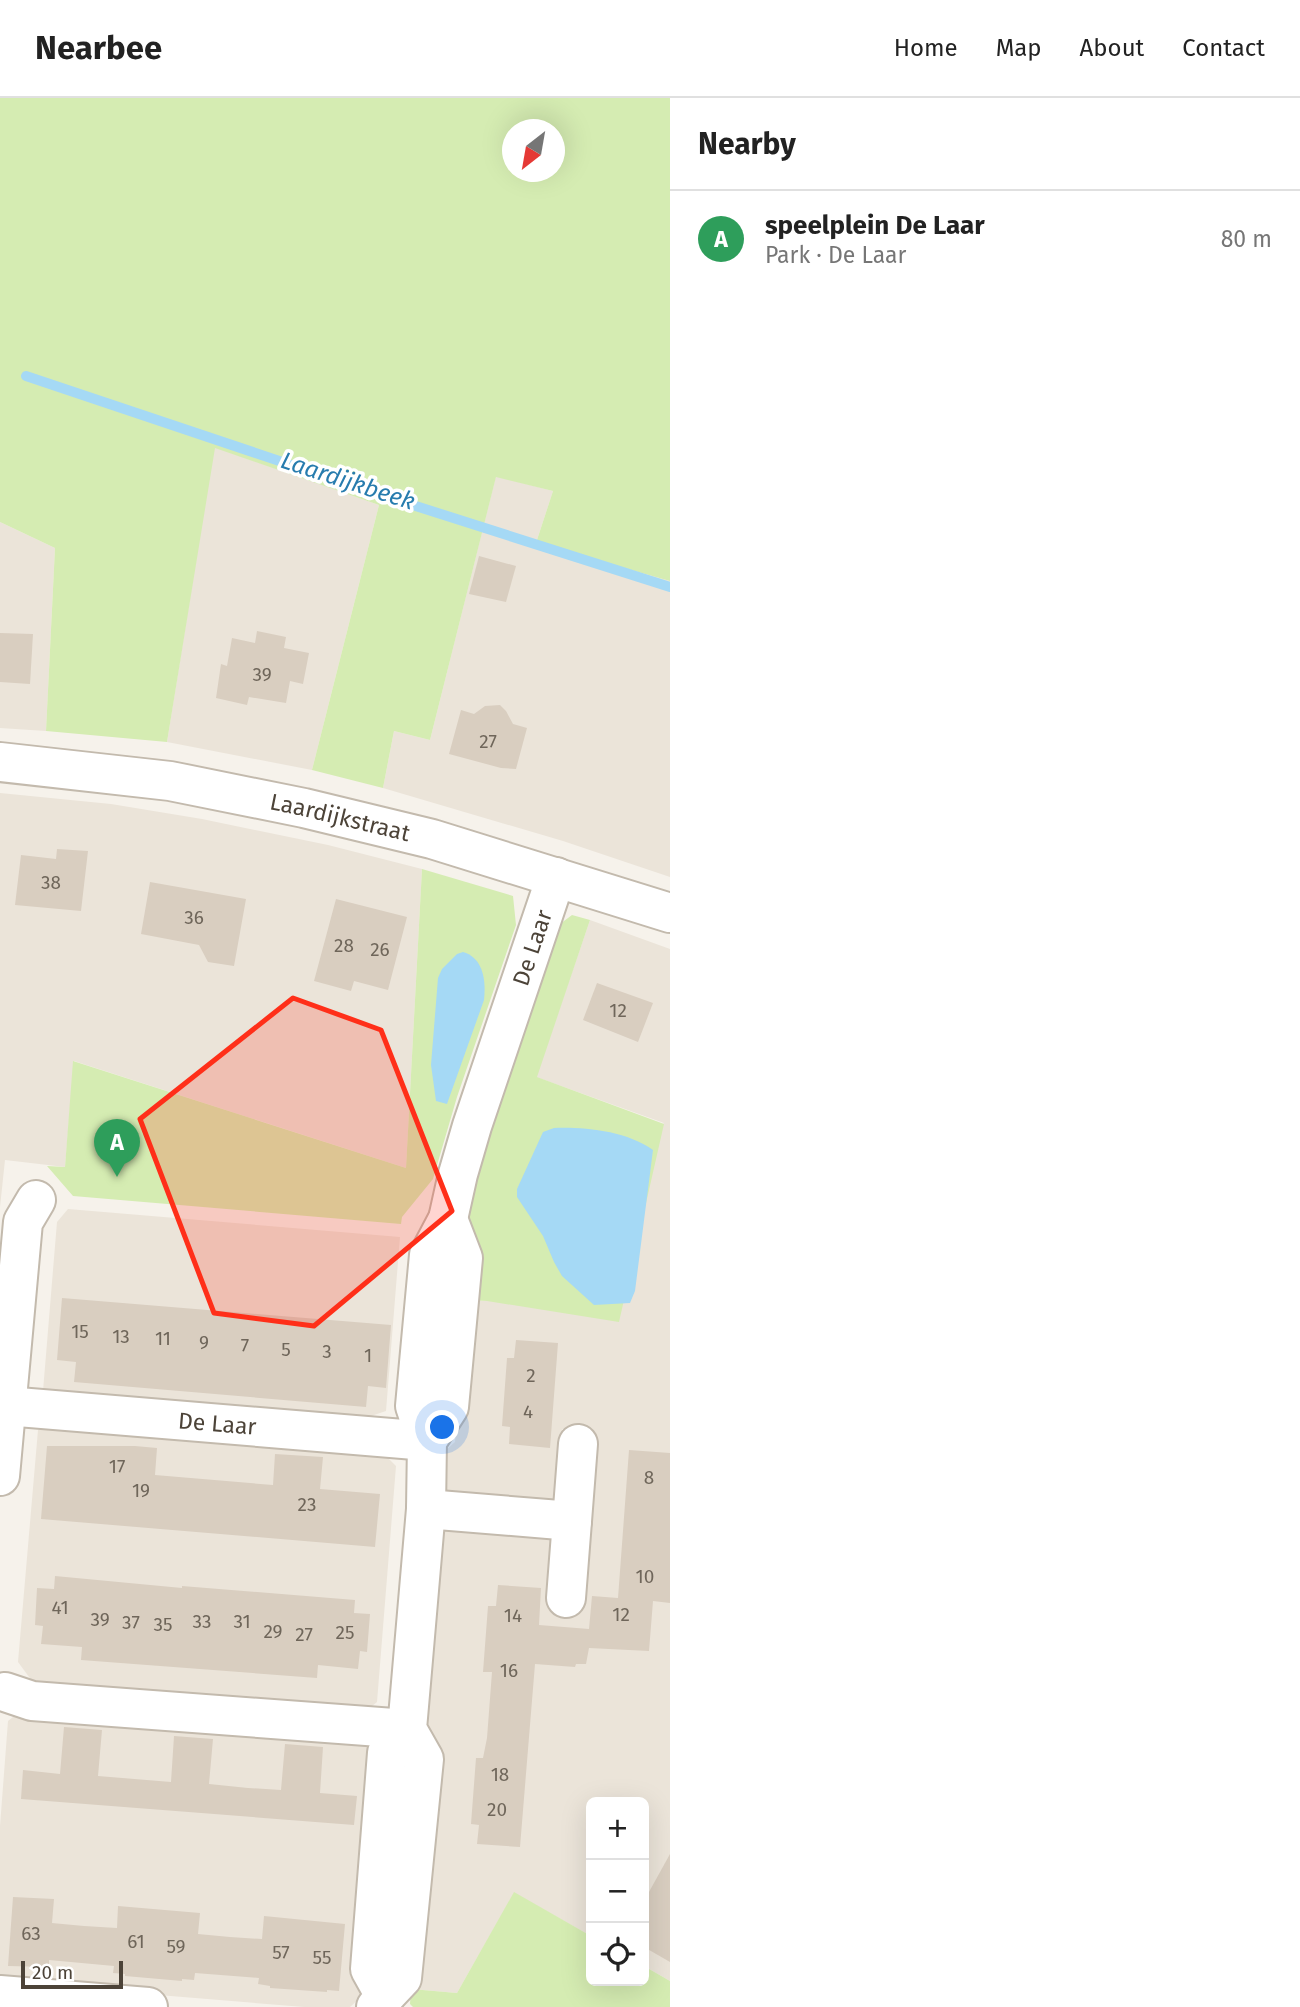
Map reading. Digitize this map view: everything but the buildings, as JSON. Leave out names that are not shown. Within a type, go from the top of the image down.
[{"type":"street","name":"Laardijkstraat","points":[[0,762],[170,781],[304,808],[432,839],[670,913]]},
{"type":"street","name":"De Laar","points":[[407,1729],[426,1509],[427,1441],[415,1406],[429,1255],[448,1219],[472,1126],[556,877]]},
{"type":"street","points":[[0,1476],[23,1223],[36,1200]]},
{"type":"street","name":"De Laar","points":[[6,1406],[427,1441]]},
{"type":"street","points":[[566,1598],[578,1444]]},
{"type":"street","points":[[426,1509],[572,1521]]},
{"type":"street","points":[[2,1694],[32,1700],[407,1729],[424,1759],[402,1978],[381,2001]]},
{"type":"street","points":[[0,1995],[148,2007]]},
{"type":"highlighted area","points":[[293,998],[381,1030],[452,1211],[314,1326],[214,1313],[140,1119]]},
{"type":"shaded area","points":[[214,447],[379,505],[312,770],[167,742]]},
{"type":"shaded area","points":[[496,476],[553,491],[536,543],[670,581],[670,877],[563,841],[383,788],[394,731],[430,740]]},
{"type":"shaded area","points":[[0,522],[55,548],[46,731],[0,728]]},
{"type":"shaded area","points":[[0,793],[111,804],[202,819],[328,845],[422,869],[406,1168],[74,1061],[65,1167],[5,1160],[0,1207]]},
{"type":"shaded area","points":[[590,920],[670,949],[670,1981],[649,1969],[649,1797],[586,1797],[586,1933],[514,1893],[457,1993],[411,1989],[432,1733],[424,1721],[439,1533],[455,1521],[554,1537],[548,1609],[582,1612],[595,1432],[562,1429],[556,1502],[457,1502],[443,1485],[446,1450],[455,1442],[467,1300],[487,1301],[664,1123],[536,1077]]},
{"type":"shaded area","points":[[68,1209],[400,1237],[386,1411],[368,1417],[43,1391],[57,1222]]},
{"type":"shaded area","points":[[41,1428],[386,1456],[396,1466],[377,1702],[371,1707],[32,1681],[18,1662],[38,1430]]},
{"type":"shaded area","points":[[23,1709],[367,1736],[381,1750],[361,1997],[350,2007],[304,2007],[0,1982],[0,1826],[8,1721]]},
{"type":"green space","points":[[0,98],[670,98],[670,581],[536,543],[553,491],[496,477],[430,740],[394,731],[383,788],[312,770],[379,505],[215,448],[167,742],[46,731],[55,548],[0,522]]},
{"type":"green space","points":[[422,869],[513,896],[516,925],[457,1097],[433,1179],[402,1217],[401,1224],[73,1196],[47,1166],[65,1167],[73,1061],[406,1168]]},
{"type":"green space","points":[[572,915],[590,920],[537,1077],[664,1124],[619,1322],[467,1300],[463,1222],[473,1175],[560,924]]},
{"type":"green space","points":[[514,1892],[586,1933],[586,1986],[649,1986],[649,1969],[670,1981],[670,2007],[413,2007],[410,2004],[411,1989],[457,1993]]},
{"type":"water","points":[[463,952],[479,965],[484,978],[484,1000],[447,1104],[436,1101],[431,1065],[438,978],[442,969],[457,954]]},
{"type":"water","points":[[554,1128],[579,1128],[618,1134],[653,1150],[635,1291],[630,1303],[594,1305],[562,1276],[543,1236],[517,1197],[517,1189],[543,1132]]},
{"type":"waterway","name":"Laardijkbeek","points":[[26,376],[378,494],[670,587]]},
{"type":"place","name":"speelplein De Laar","points":[[117,1177]]}]
